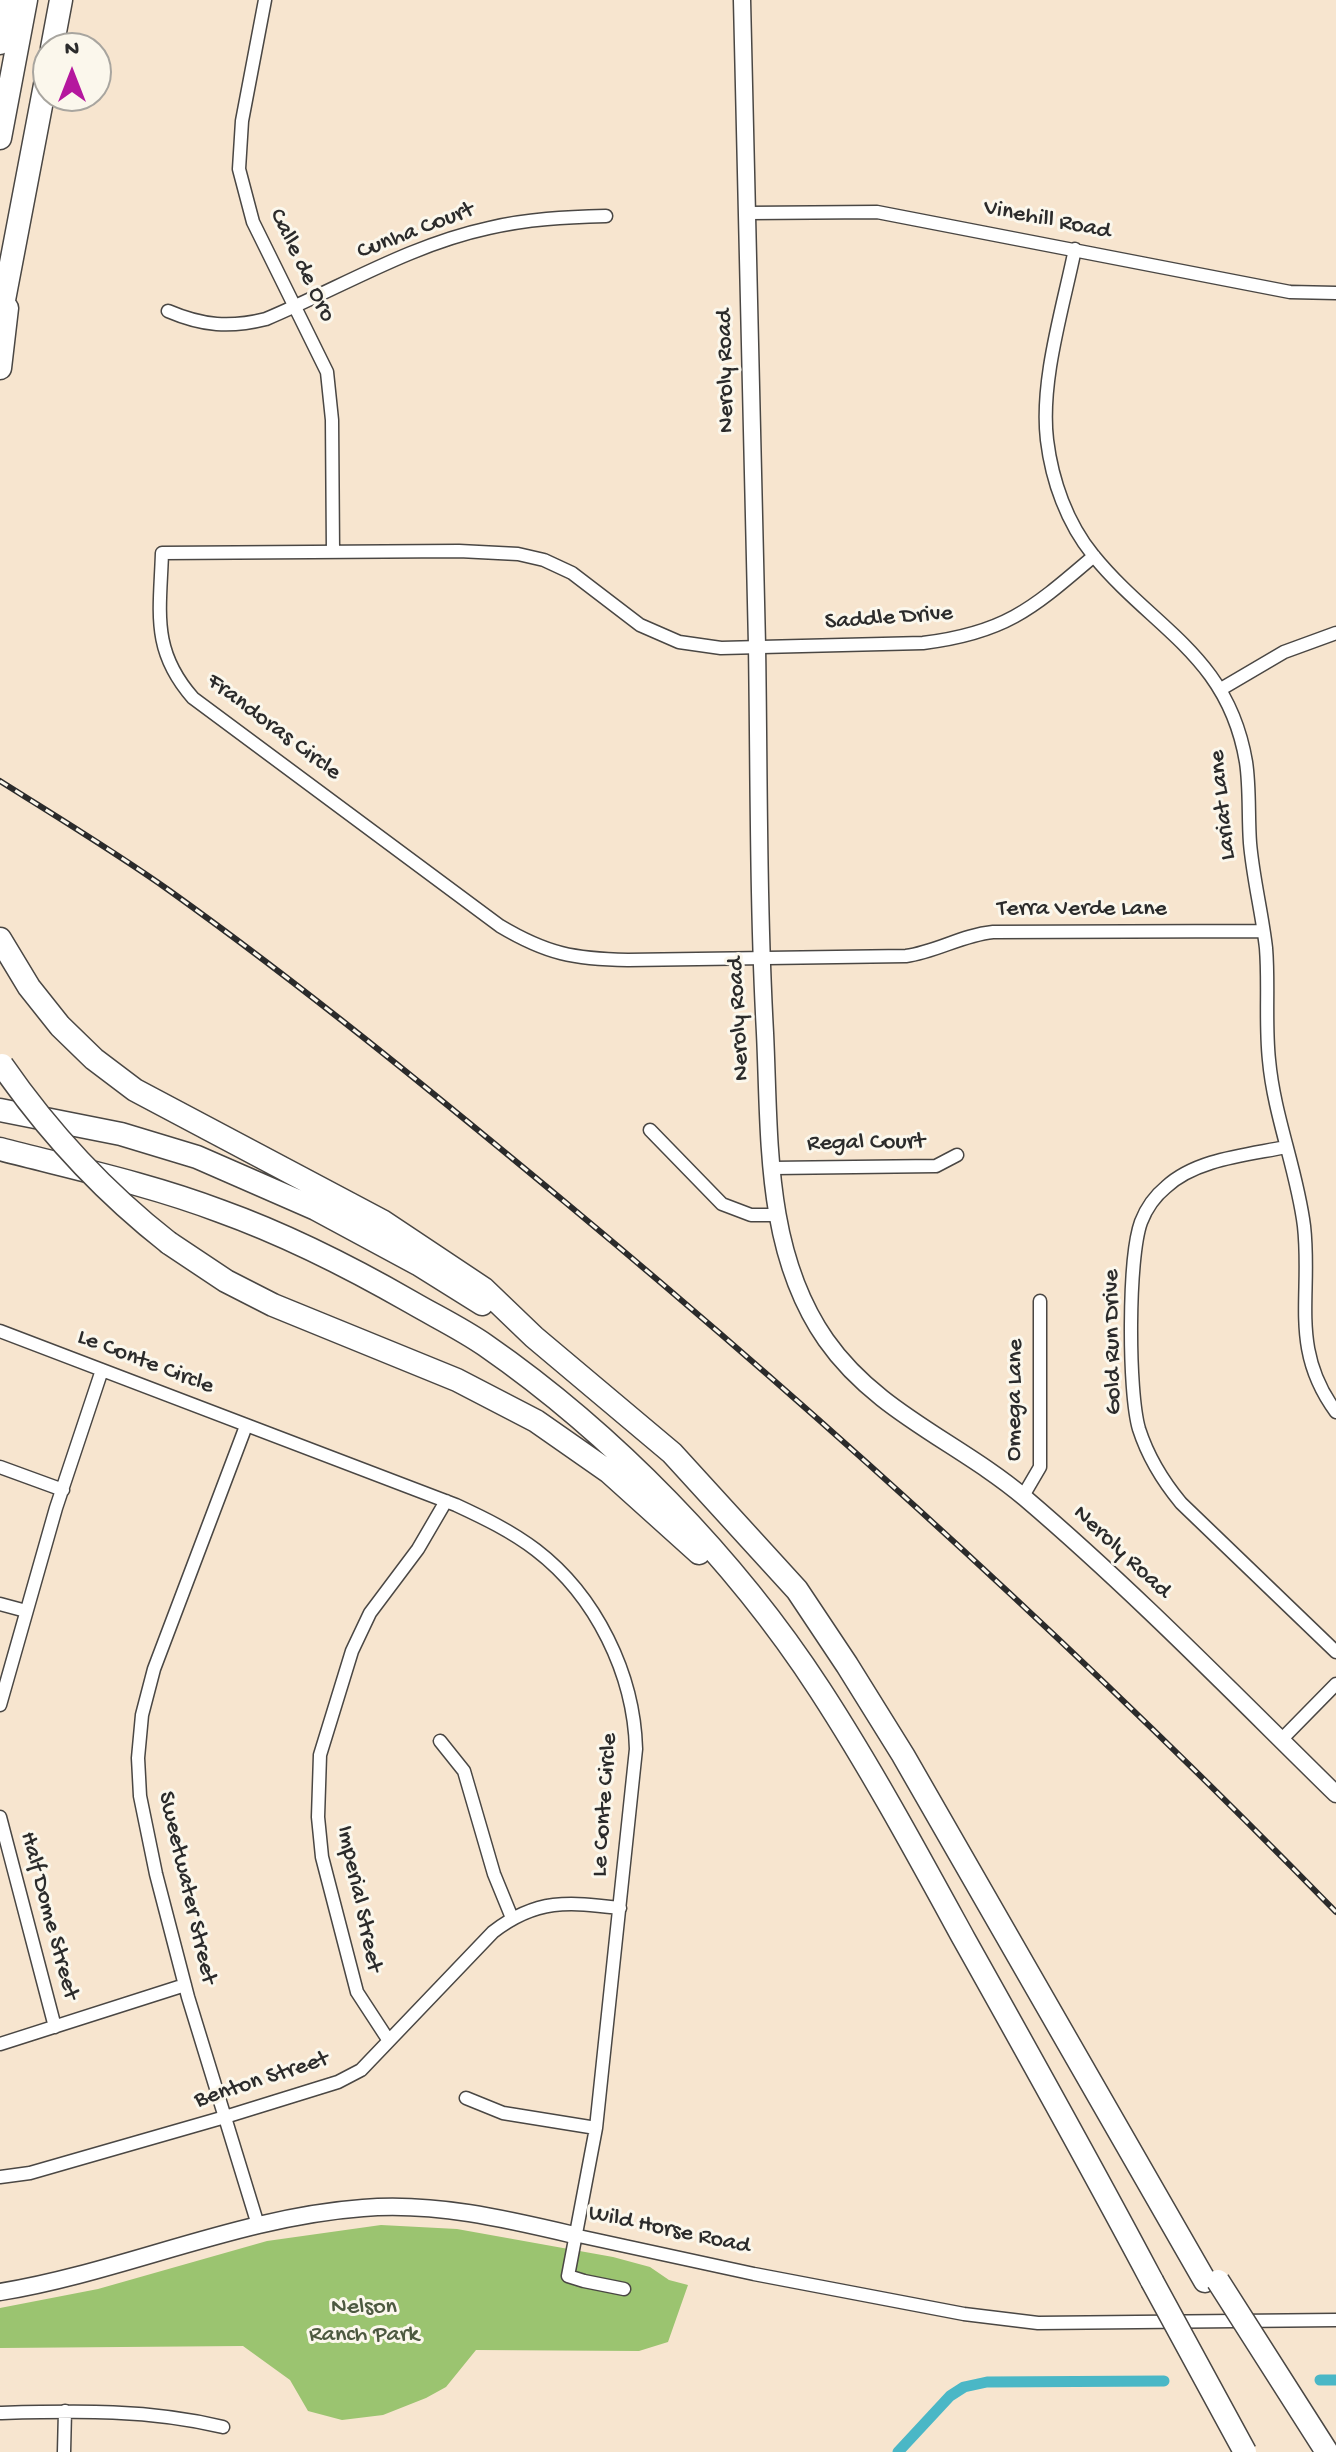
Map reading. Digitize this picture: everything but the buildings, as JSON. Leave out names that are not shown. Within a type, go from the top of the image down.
[{"type":"highway","points":[[0,43],[10,0]]},
{"type":"highway","points":[[0,138],[26,0]]},
{"type":"highway","points":[[55,32],[61,0]]},
{"type":"highway","points":[[0,321],[40,112]]},
{"type":"highway","points":[[0,368],[15,247]]},
{"type":"highway","points":[[0,939],[44,1006],[77,1043],[114,1075],[155,1103],[333,1194],[417,1243],[484,1289],[534,1337],[672,1453],[797,1590],[903,1755],[1116,2130],[1211,2281],[1327,2452]]},
{"type":"highway","points":[[1,1063],[38,1115],[78,1161],[122,1204],[169,1243],[226,1281],[273,1305],[320,1327],[457,1380],[536,1421],[609,1472],[673,1532],[747,1593]]},
{"type":"highway","points":[[0,1110],[121,1134],[197,1157],[316,1209],[418,1264],[534,1337]]},
{"type":"highway","points":[[0,1149],[110,1177],[218,1210],[310,1248],[483,1343],[562,1404],[638,1472],[706,1543],[818,1686],[875,1780],[1084,2153],[1245,2452]]},
{"type":"highway","points":[[1211,2281],[1309,2452]]},
{"type":"street","name":"Calle de Oro","points":[[265,0],[242,121],[239,169],[253,222],[320,354],[330,386],[333,552]]},
{"type":"street","name":"Neroly Road","points":[[742,0],[761,957],[777,1215],[798,1291],[816,1324],[845,1364],[885,1403],[1023,1496],[1134,1596],[1336,1794]]},
{"type":"street","name":"Vinehill Road","points":[[748,213],[877,212],[1290,292],[1336,293]]},
{"type":"street","name":"Cunha Court","points":[[168,311],[190,320],[224,327],[266,319],[401,257],[455,237],[526,221],[606,216]]},
{"type":"street","name":"Lariat Lane","points":[[1075,249],[1047,385],[1047,440],[1054,479],[1067,512],[1094,556],[1180,640],[1221,689],[1239,733],[1246,761],[1252,871],[1267,971],[1269,1062],[1303,1221],[1305,1339],[1323,1394],[1336,1412]]},
{"type":"street","name":"Frandoras Circle","points":[[757,648],[713,648],[679,642],[658,634],[640,625],[572,573],[544,560],[518,554],[459,551],[162,553],[164,651],[179,682],[193,698],[500,926],[546,950],[590,959],[761,957]]},
{"type":"street","name":"Saddle Drive","points":[[757,648],[923,643],[957,639],[1003,625],[1026,611],[1094,556]]},
{"type":"street","points":[[1221,689],[1284,652],[1336,633]]},
{"type":"street","name":"Terra Verde Lane","points":[[761,957],[906,956],[931,951],[976,934],[993,932],[1263,931]]},
{"type":"street","points":[[650,1130],[722,1204],[751,1215],[777,1215]]},
{"type":"street","name":"Gold Run Drive","points":[[1286,1147],[1184,1173],[1166,1186],[1142,1218],[1134,1254],[1134,1407],[1145,1445],[1165,1484],[1336,1652]]},
{"type":"street","name":"Regal Court","points":[[773,1168],[936,1166],[957,1155]]},
{"type":"street","name":"Omega Lane","points":[[1023,1496],[1040,1467],[1040,1301]]},
{"type":"street","name":"Le Conte Circle","points":[[0,1331],[446,1501],[500,1526],[538,1552],[563,1575],[589,1609],[609,1640],[630,1700],[635,1730],[620,1908],[596,2128],[568,2276],[624,2289]]},
{"type":"street","points":[[0,1705],[26,1611],[102,1370]]},
{"type":"street","name":"Sweetwater Street","points":[[246,1426],[154,1669],[142,1715],[138,1758],[140,1796],[156,1874],[185,1985],[258,2225]]},
{"type":"street","points":[[0,1467],[63,1490]]},
{"type":"street","name":"Imperial Street","points":[[389,2041],[357,1992],[322,1857],[318,1817],[320,1755],[352,1651],[370,1613],[418,1549],[446,1501]]},
{"type":"street","points":[[0,1604],[26,1611]]},
{"type":"street","points":[[1281,1740],[1336,1684]]},
{"type":"street","points":[[440,1741],[464,1771],[494,1874],[512,1918]]},
{"type":"street","name":"Half Dome Street","points":[[0,1817],[55,2027]]},
{"type":"street","name":"Benton Street","points":[[0,2177],[30,2173],[338,2082],[361,2070],[493,1932],[512,1918],[553,1903],[620,1908]]},
{"type":"street","points":[[0,2044],[185,1985]]},
{"type":"street","points":[[466,2098],[503,2113],[596,2128]]},
{"type":"street","name":"Wild Horse Road","points":[[0,2292],[43,2285],[258,2225],[321,2212],[409,2207],[511,2221],[876,2298],[994,2318],[1038,2323],[1336,2320]]},
{"type":"street","points":[[64,2452],[65,2411]]},
{"type":"street","points":[[0,2413],[134,2412],[178,2416],[223,2427]]},
{"type":"green space","name":"Nelson Ranch Park","points":[[381,2225],[457,2229],[613,2257],[650,2267],[669,2280],[688,2285],[668,2342],[639,2351],[476,2350],[446,2387],[426,2398],[383,2415],[342,2420],[308,2411],[290,2380],[243,2346],[0,2348],[0,2308],[98,2289],[267,2241]]},
{"type":"waterway","points":[[1320,2380],[1336,2380]]},
{"type":"waterway","points":[[898,2452],[950,2396],[964,2387],[987,2382],[1164,2381]]},
{"type":"railway","points":[[0,781],[86,835],[221,928],[419,1082],[665,1286],[960,1547],[1150,1727],[1336,1912]]}]
